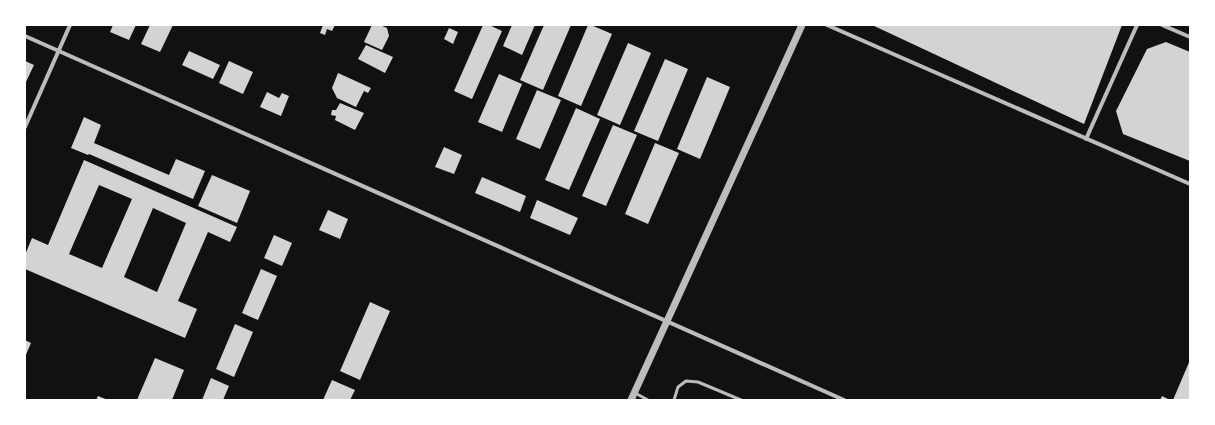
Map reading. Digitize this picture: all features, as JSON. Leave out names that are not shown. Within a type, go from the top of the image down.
[{"type":"street","points":[[25,127],[70,25]]},
{"type":"street","points":[[631,400],[802,25]]},
{"type":"street","points":[[827,25],[1190,184]]},
{"type":"street","points":[[1086,139],[1138,25]]},
{"type":"street","points":[[1162,25],[1190,37]]},
{"type":"street","points":[[25,36],[58,52],[668,321],[843,400]]},
{"type":"lane","points":[[674,400],[678,387],[686,381],[698,382],[741,400]]},
{"type":"lane","points":[[635,393],[648,400]]},
{"type":"building","points":[[113,25],[136,25],[129,40],[110,32]]},
{"type":"building","points":[[150,25],[173,25],[160,52],[141,44]]},
{"type":"building","points":[[323,25],[335,25],[332,31],[327,29],[325,35],[320,33]]},
{"type":"building","points":[[372,25],[380,25],[387,28],[389,36],[382,50],[364,42]]},
{"type":"building","points":[[483,25],[489,25],[502,31],[472,99],[454,91]]},
{"type":"building","points":[[512,25],[535,25],[522,55],[503,46]]},
{"type":"building","points":[[544,25],[571,25],[543,90],[520,80]]},
{"type":"building","points":[[588,25],[612,34],[581,106],[558,96]]},
{"type":"building","points":[[872,25],[1122,25],[1084,124]]},
{"type":"building","points":[[449,28],[458,32],[453,44],[444,39]]},
{"type":"building","points":[[1166,42],[1190,52],[1190,161],[1123,134],[1116,111],[1147,49]]},
{"type":"building","points":[[628,43],[651,53],[620,125],[597,115]]},
{"type":"building","points":[[366,45],[393,57],[385,73],[358,59]]},
{"type":"building","points":[[189,51],[220,65],[213,79],[182,65]]},
{"type":"building","points":[[665,59],[688,69],[658,141],[634,131]]},
{"type":"building","points":[[25,61],[34,65],[25,84]]},
{"type":"building","points":[[229,61],[253,72],[243,94],[219,83]]},
{"type":"building","points":[[338,73],[371,88],[368,93],[364,91],[356,107],[337,98],[332,88]]},
{"type":"building","points":[[499,74],[522,84],[502,132],[478,122]]},
{"type":"building","points":[[707,77],[730,87],[700,159],[677,149]]},
{"type":"building","points":[[537,90],[561,100],[540,149],[516,139]]},
{"type":"building","points":[[267,92],[279,98],[282,93],[289,96],[281,116],[260,107]]},
{"type":"building","points":[[340,103],[364,113],[355,130],[335,120],[336,116],[331,115],[332,110],[336,110]]},
{"type":"building","points":[[576,108],[600,119],[569,190],[545,180]]},
{"type":"building","points":[[84,117],[101,125],[94,143],[169,175],[176,159],[205,171],[193,199],[89,154],[88,155],[71,148]]},
{"type":"building","points":[[613,125],[637,135],[606,206],[582,196]]},
{"type":"building","points":[[655,143],[679,153],[648,224],[625,214]]},
{"type":"building","points":[[444,147],[462,155],[454,174],[435,167]]},
{"type":"building","points":[[84,160],[237,227],[230,242],[208,232],[178,301],[197,309],[185,338],[25,269],[25,255],[32,238],[48,245]],"holes":[[[99,185],[132,199],[102,268],[69,254]],[[153,208],[186,223],[157,292],[124,277]]]},
{"type":"building","points":[[212,175],[250,191],[237,223],[198,206]]},
{"type":"building","points":[[482,177],[526,196],[520,212],[475,193]]},
{"type":"building","points":[[537,200],[578,218],[570,235],[530,218]]},
{"type":"building","points":[[328,210],[348,219],[340,239],[319,230]]},
{"type":"building","points":[[274,235],[292,243],[282,266],[264,258]]},
{"type":"building","points":[[261,269],[277,276],[258,320],[242,313]]},
{"type":"building","points":[[370,302],[390,311],[360,380],[340,371]]},
{"type":"building","points":[[235,324],[253,332],[234,377],[216,369]]},
{"type":"building","points":[[25,340],[31,343],[25,357]]},
{"type":"building","points":[[155,358],[184,370],[172,400],[137,400]]},
{"type":"building","points":[[1190,360],[1190,400],[1173,400]]},
{"type":"building","points":[[211,378],[229,386],[223,400],[202,400]]},
{"type":"building","points":[[332,380],[355,390],[350,400],[323,400]]},
{"type":"building","points":[[98,396],[108,400],[96,400]]},
{"type":"building","points":[[1162,396],[1170,400],[1160,400]]}]
